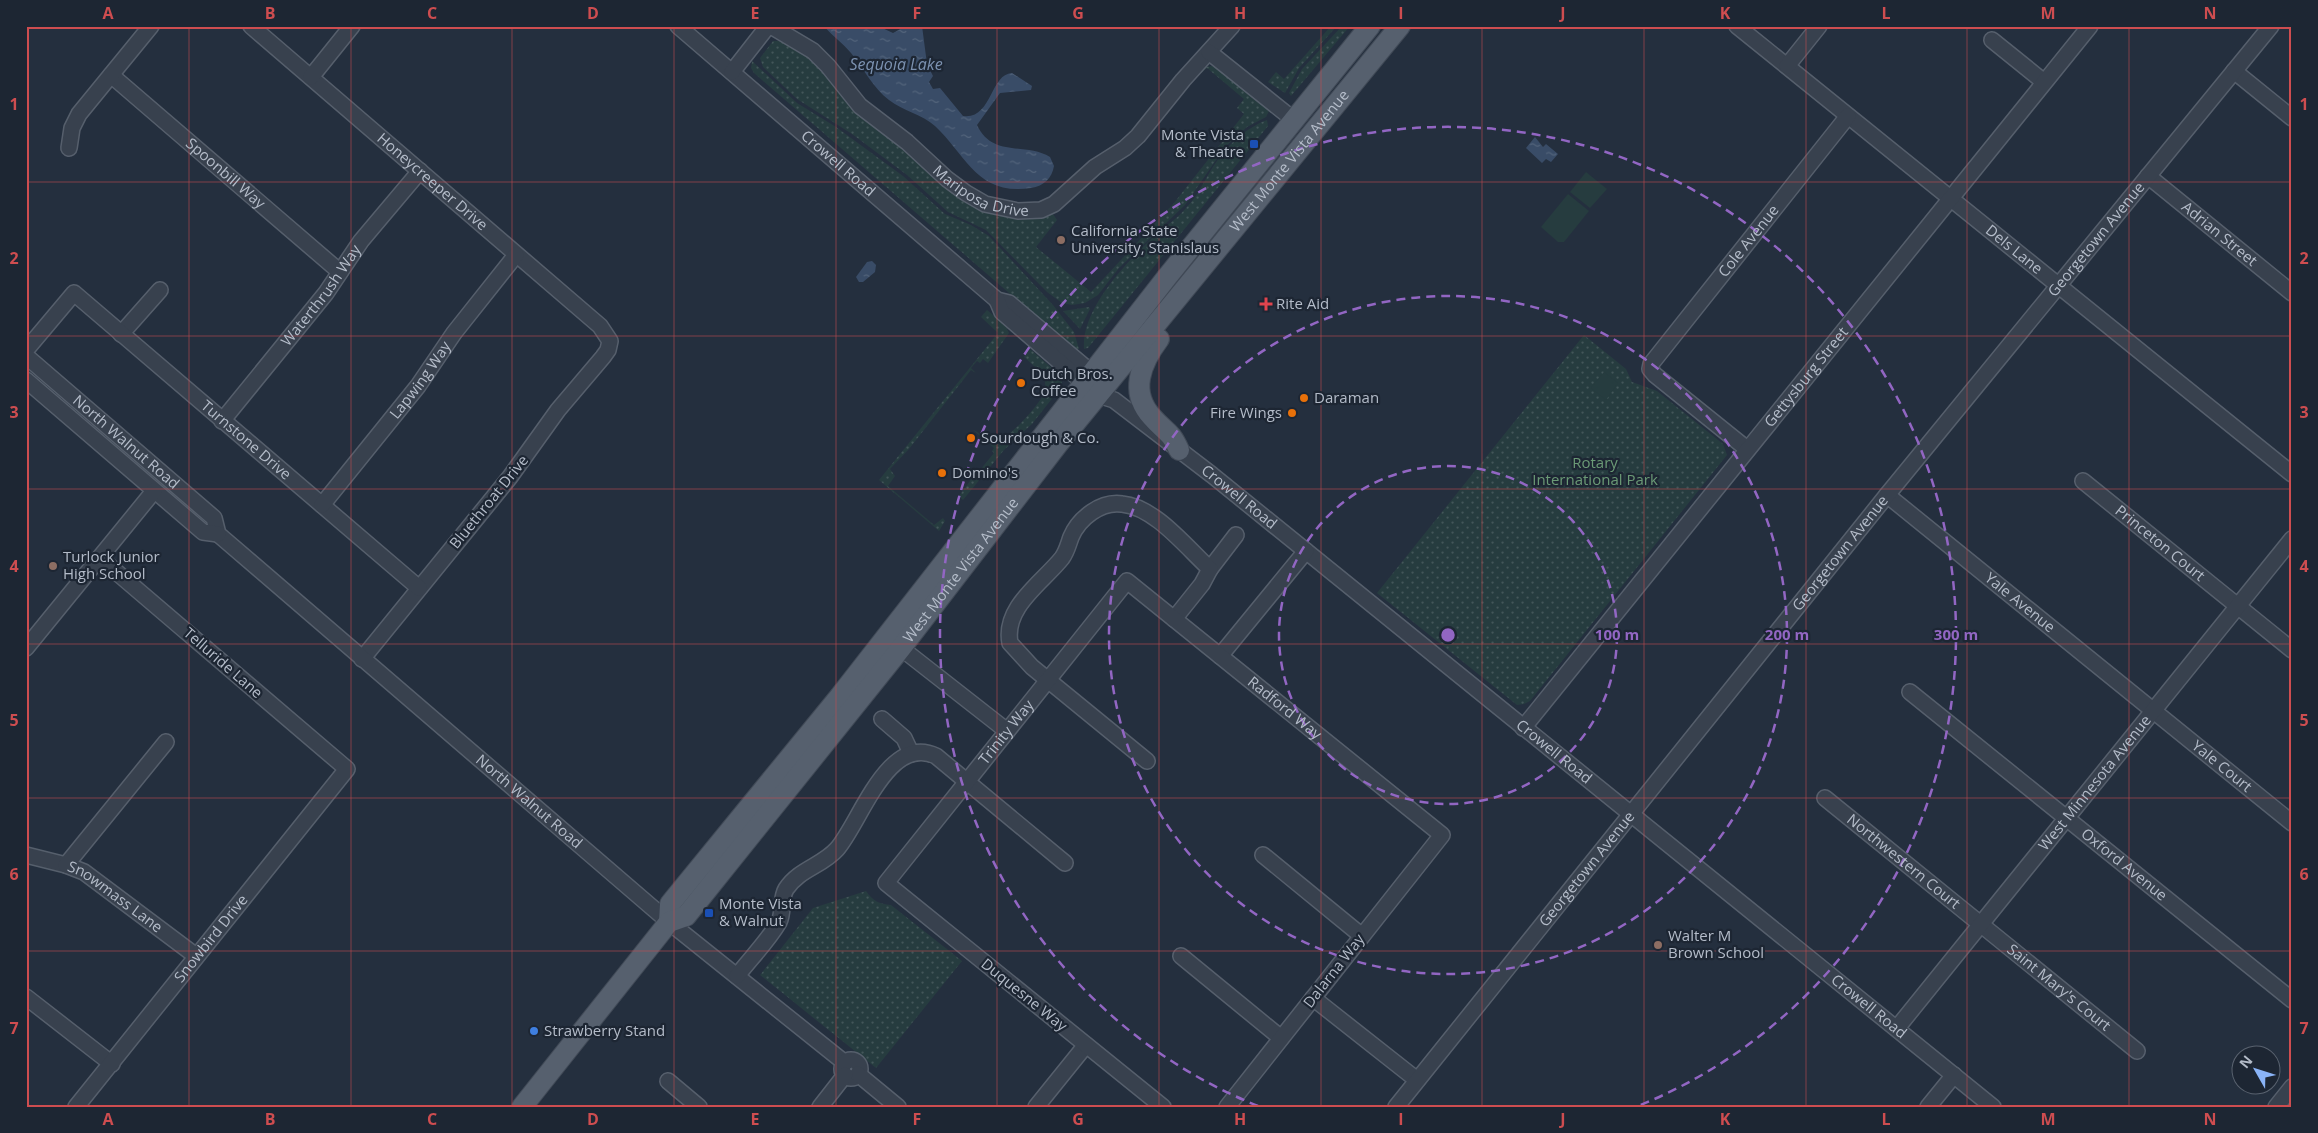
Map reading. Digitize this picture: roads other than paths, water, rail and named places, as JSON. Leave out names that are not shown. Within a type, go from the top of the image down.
[{"type":"main road","name":"West Monte Vista Avenue","points":[[522,1107],[669,922],[686,916],[901,648],[1099,388],[1167,277],[1370,26]]},
{"type":"main road","name":"West Monte Vista Avenue","points":[[669,922],[670,904],[674,899],[846,689],[1099,388],[1162,318],[1400,26]]},
{"type":"main road","points":[[1162,318],[1160,337],[1140,371],[1140,390],[1148,412],[1172,435],[1179,450]]},
{"type":"street","points":[[69,148],[70,134],[75,122],[151,26]]},
{"type":"street","name":"Honeycreeper Drive","points":[[251,26],[600,326],[610,341]]},
{"type":"street","points":[[310,77],[352,26]]},
{"type":"street","name":"Crowell Road","points":[[678,26],[997,300],[1009,303],[1099,388],[1306,551],[1522,728],[1898,1028],[1993,1107]]},
{"type":"street","points":[[732,72],[770,26]]},
{"type":"street","name":"Mariposa Drive","points":[[770,26],[813,51],[828,66],[860,106],[907,142],[958,188],[985,204],[1018,211],[1048,208],[1095,167],[1125,148],[1151,122],[1183,80],[1232,26]]},
{"type":"street","name":"Dels Lane","points":[[1737,26],[2292,474]]},
{"type":"street","points":[[1787,66],[1819,26]]},
{"type":"street","name":"Gettysburg Street","points":[[1522,728],[1949,197],[2090,26]]},
{"type":"street","name":"Georgetown Avenue","points":[[1396,1107],[1887,495],[2271,26]]},
{"type":"street","points":[[1992,40],[2044,82]]},
{"type":"street","points":[[1209,52],[1294,120]]},
{"type":"street","points":[[2234,71],[2292,118]]},
{"type":"street","name":"Spoonbill Way","points":[[111,75],[340,272]]},
{"type":"street","name":"Cole Avenue","points":[[1747,449],[1655,375],[1650,366],[1654,357],[1848,116]]},
{"type":"street","name":"Waterthrush Way","points":[[222,421],[316,306],[360,242],[420,171]]},
{"type":"street","name":"Adrian Street","points":[[2148,176],[2292,293]]},
{"type":"street","name":"Lapwing Way","points":[[322,505],[418,386],[454,333],[516,255]]},
{"type":"street","points":[[121,334],[160,290]]},
{"type":"street","name":"Turnstone Drive","points":[[26,350],[74,293],[419,588]]},
{"type":"street","name":"Bluethroat Drive","points":[[362,659],[515,471],[558,410],[603,358],[608,350],[610,341]]},
{"type":"street","name":"North Walnut Road","points":[[26,356],[214,518],[218,534]]},
{"type":"street","name":"North Walnut Road","points":[[26,380],[203,532],[218,534],[669,922],[737,976],[849,1071],[898,1107]]},
{"type":"street","name":"Princeton Court","points":[[2083,480],[2292,650]]},
{"type":"street","points":[[26,648],[154,491]]},
{"type":"street","name":"Yale Avenue","points":[[1887,495],[2152,710]]},
{"type":"street","points":[[1147,761],[1047,681],[1010,643],[1009,628],[1020,605],[1061,559],[1078,527],[1096,509],[1120,503],[1135,506],[1147,512],[1210,569]]},
{"type":"street","points":[[1174,619],[1236,536]]},
{"type":"street","name":"West Minnesota Avenue","points":[[1898,1028],[2152,710],[2292,539]]},
{"type":"street","points":[[1220,656],[1306,551]]},
{"type":"street","name":"Telluride Lane","points":[[100,558],[347,769]]},
{"type":"street","name":"Radford Way","points":[[1127,581],[1442,835]]},
{"type":"street","name":"Trinity Way","points":[[886,883],[1127,581]]},
{"type":"street","points":[[901,648],[1007,731]]},
{"type":"street","name":"Oxford Avenue","points":[[1910,692],[2292,1000]]},
{"type":"street","name":"Yale Court","points":[[2152,710],[2292,823]]},
{"type":"street","points":[[882,720],[904,738],[911,753]]},
{"type":"street","points":[[66,864],[166,742]]},
{"type":"street","points":[[737,976],[778,924],[786,890],[802,872],[836,850],[877,782],[911,753],[920,752],[936,756],[1065,863]]},
{"type":"street","name":"Snowbird Drive","points":[[76,1107],[347,769]]},
{"type":"street","name":"Northwestern Court","points":[[1825,798],[1981,925]]},
{"type":"street","name":"Dalarna Way","points":[[1227,1107],[1442,835]]},
{"type":"street","name":"Snowmass Lane","points":[[26,855],[66,864],[91,877],[196,956]]},
{"type":"street","points":[[1263,855],[1362,936]]},
{"type":"street","name":"Duquesne Way","points":[[886,883],[1163,1107]]},
{"type":"street","name":"Saint Mary's Court","points":[[1981,925],[2136,1051]]},
{"type":"street","points":[[1182,956],[1281,1038]]},
{"type":"street","points":[[26,997],[112,1064]]},
{"type":"street","points":[[1313,998],[1417,1080]]},
{"type":"street","points":[[1036,1107],[1086,1045]]},
{"type":"street","points":[[820,1107],[849,1071]]},
{"type":"street","points":[[1928,1107],[1954,1075]]},
{"type":"street","points":[[668,1081],[699,1107]]},
{"type":"street","points":[[2276,1107],[2292,1087]]},
{"type":"water","name":"Sequoia Lake","points":[[824,26],[878,26],[893,33],[906,26],[922,26],[927,64],[933,76],[929,82],[933,89],[940,88],[963,116],[973,115],[980,111],[999,81],[1005,75],[1012,73],[1032,86],[1031,90],[1000,93],[977,125],[983,135],[991,142],[1000,146],[1031,150],[1050,157],[1054,166],[1049,178],[1036,187],[1013,189],[998,186],[985,180],[965,161],[935,126],[924,118],[894,104],[883,95],[851,53]]},
{"type":"water","points":[[1535,137],[1543,147],[1546,144],[1558,154],[1551,162],[1546,159],[1542,163],[1526,148]]},
{"type":"water","points":[[872,261],[876,265],[875,272],[863,282],[859,282],[856,277],[867,262]]},
{"type":"place","name":"Monte Vista & Theatre","points":[[1254,144]]},
{"type":"place","name":"California State University, Stanislaus","points":[[1061,240]]},
{"type":"place","name":"Rite Aid","points":[[1266,304]]},
{"type":"place","name":"Dutch Bros. Coffee","points":[[1021,383]]},
{"type":"place","name":"Daraman","points":[[1304,398]]},
{"type":"place","name":"Fire Wings","points":[[1292,413]]},
{"type":"place","name":"Sourdough & Co.","points":[[971,438]]},
{"type":"place","name":"Domino's","points":[[942,473]]},
{"type":"place","name":"Turlock Junior High School","points":[[53,566]]},
{"type":"place","name":"Monte Vista & Walnut","points":[[709,913]]},
{"type":"place","name":"Walter M Brown School","points":[[1658,945]]},
{"type":"place","name":"Strawberry Stand","points":[[534,1031]]},
{"type":"park label","name":"Rotary International Park","points":[[1595,472]]}]
